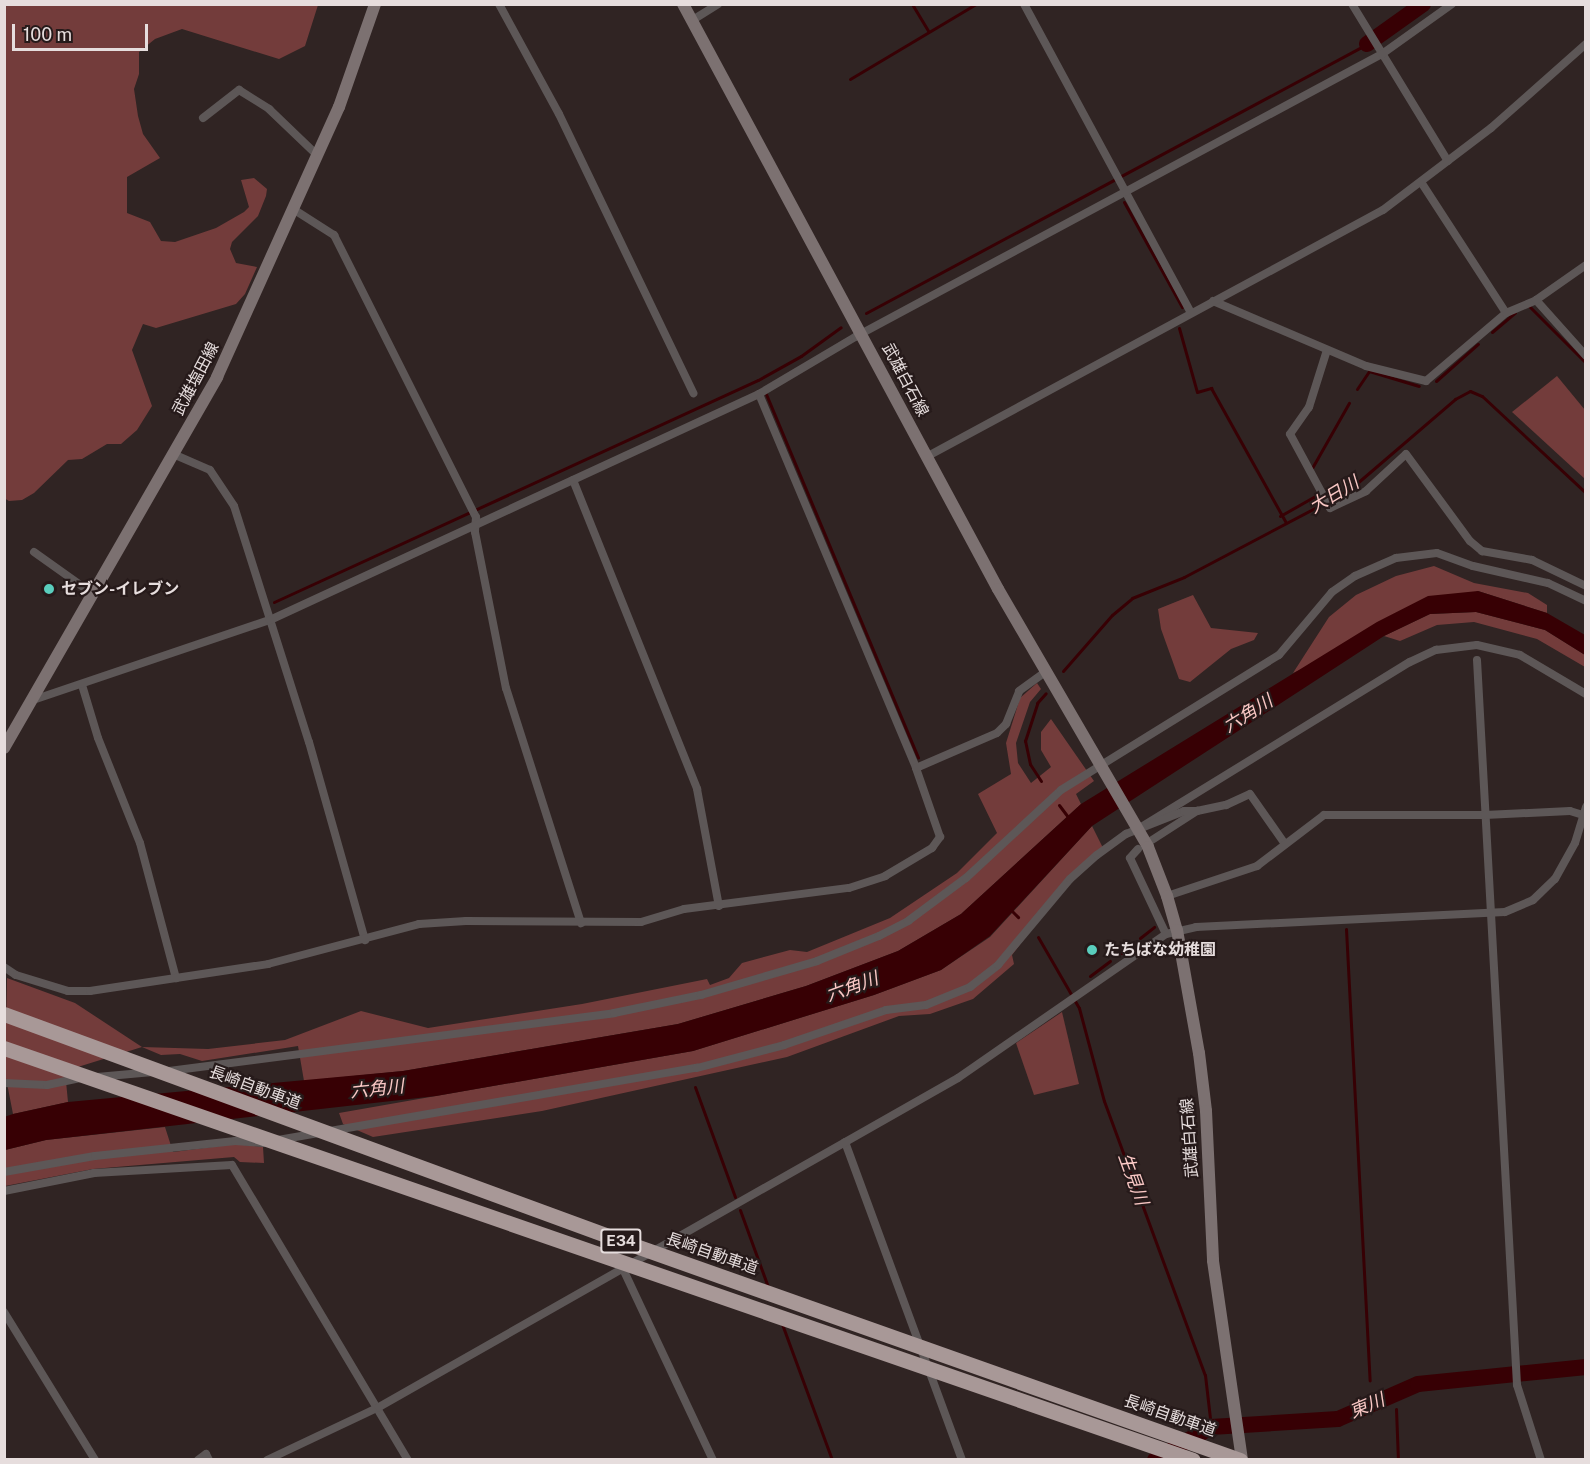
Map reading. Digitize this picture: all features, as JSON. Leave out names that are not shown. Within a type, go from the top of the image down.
[{"type":"highway","name":"長崎自動車道","points":[[4,1014],[599,1233],[1241,1460]]},
{"type":"highway","name":"長崎自動車道","points":[[4,1048],[1193,1460]]},
{"type":"main road","name":"武雄塩田線","points":[[4,748],[173,454],[243,326],[339,107],[375,4]]},
{"type":"main road","name":"武雄白石線","points":[[683,4],[1045,672],[1136,826],[1167,896],[1172,932],[1199,1053],[1206,1111],[1213,1261],[1241,1460]]},
{"type":"street","points":[[499,4],[559,114],[693,393]]},
{"type":"street","points":[[691,21],[718,4]]},
{"type":"street","points":[[1024,4],[1191,313]]},
{"type":"street","points":[[1352,4],[1448,161]]},
{"type":"street","points":[[33,700],[270,620],[476,521],[573,480],[759,394],[1123,188],[1379,50],[1452,4]]},
{"type":"street","points":[[928,456],[1383,210],[1448,161],[1586,44]]},
{"type":"street","points":[[203,118],[238,90],[251,95],[317,155]]},
{"type":"street","points":[[1421,182],[1506,314]]},
{"type":"street","points":[[293,209],[334,235],[471,506],[476,521],[506,688],[581,923]]},
{"type":"street","points":[[1213,301],[1366,366],[1426,381],[1506,314],[1536,300],[1586,265]]},
{"type":"street","points":[[1536,300],[1586,356]]},
{"type":"street","points":[[1327,350],[1309,407],[1290,434],[1330,508],[1366,491],[1406,454],[1470,541],[1482,551],[1533,560],[1586,586]]},
{"type":"street","points":[[4,967],[16,975],[68,991],[268,964],[433,923],[647,922],[684,909],[849,888],[885,876],[932,848],[940,837],[916,768],[759,394]]},
{"type":"street","points":[[173,454],[210,470],[226,489],[270,620],[365,940]]},
{"type":"street","points":[[573,480],[697,789],[719,906]]},
{"type":"street","points":[[34,552],[93,594]]},
{"type":"street","points":[[4,1083],[47,1085],[79,1078],[200,1068],[542,1025],[723,989],[817,961],[908,921],[966,878],[1061,790],[1279,654],[1332,592],[1355,576],[1396,558],[1437,552],[1473,566],[1548,583],[1586,601]]},
{"type":"street","points":[[4,1172],[95,1156],[235,1141],[263,1143],[514,1102],[697,1068],[784,1046],[886,1010],[926,1005],[970,987],[998,964],[1070,879],[1136,826],[1436,650],[1477,645],[1520,655],[1586,694]]},
{"type":"street","points":[[1477,660],[1517,1385],[1541,1460]]},
{"type":"street","points":[[916,768],[997,733],[1006,724],[1019,691],[1045,672]]},
{"type":"street","points":[[82,685],[98,738],[140,843],[176,978]]},
{"type":"street","points":[[1136,826],[1184,811],[1197,811],[1226,805],[1250,794],[1285,844]]},
{"type":"street","points":[[1152,840],[1197,811]]},
{"type":"street","points":[[267,1460],[379,1407],[958,1078],[1082,991],[1172,932],[1490,915],[1533,900],[1555,879],[1575,843],[1584,812],[1485,815],[1324,815],[1234,877],[1167,896]]},
{"type":"street","points":[[1138,849],[1130,858],[1172,932]]},
{"type":"street","points":[[845,1142],[962,1460]]},
{"type":"street","points":[[4,1191],[94,1173],[232,1165],[379,1407],[408,1460]]},
{"type":"street","points":[[623,1269],[713,1460]]},
{"type":"street","points":[[4,1312],[95,1460]]},
{"type":"street","points":[[198,1460],[206,1454],[209,1460]]},
{"type":"shaded area","points":[[5,4],[318,5],[305,46],[279,59],[182,29],[155,39],[139,52],[139,74],[134,89],[138,116],[143,134],[160,158],[127,177],[127,213],[150,222],[161,241],[175,242],[216,228],[244,212],[249,207],[241,180],[254,178],[267,189],[266,196],[258,216],[232,242],[230,249],[236,263],[257,267],[245,294],[236,304],[156,328],[143,324],[132,350],[152,406],[137,430],[121,444],[107,444],[82,459],[68,460],[34,493],[22,500],[9,501],[4,498]]},
{"type":"shaded area","points":[[1557,376],[1585,410],[1585,479],[1512,412]]},
{"type":"shaded area","points":[[1434,566],[1474,583],[1528,593],[1547,605],[1547,613],[1478,591],[1293,673],[1329,617],[1356,595],[1396,576]]},
{"type":"shaded area","points":[[1193,595],[1211,628],[1258,633],[1254,640],[1231,649],[1190,682],[1179,679],[1161,629],[1158,609]]},
{"type":"shaded area","points":[[1476,612],[1545,630],[1585,655],[1585,667],[1537,639],[1474,622],[1437,625],[1400,641],[1384,636],[1430,614]]},
{"type":"shaded area","points":[[1037,683],[1041,689],[1030,702],[1016,743],[1018,763],[1031,783],[1051,767],[1041,750],[1041,732],[1051,719],[1094,781],[1076,794],[1081,804],[961,914],[898,951],[806,986],[678,1024],[403,1071],[304,1081],[298,1046],[202,1061],[180,1054],[161,1055],[142,1047],[208,1049],[285,1040],[361,1011],[428,1028],[582,1004],[707,979],[710,985],[729,978],[742,963],[790,950],[807,952],[890,918],[957,873],[997,833],[978,794],[1011,774],[1006,743],[1020,698]]},
{"type":"shaded area","points":[[1092,826],[1105,852],[1075,877],[1038,921],[1012,955],[1014,964],[973,999],[930,1014],[899,1016],[787,1057],[542,1111],[373,1137],[343,1124],[339,1113],[693,1051],[874,995],[941,970],[990,937]]},
{"type":"shaded area","points":[[7,978],[75,1003],[142,1047],[65,1071],[68,1102],[13,1114],[5,1073]]},
{"type":"shaded area","points":[[1062,1012],[1079,1084],[1034,1095],[1016,1043]]},
{"type":"shaded area","points":[[165,1127],[173,1152],[235,1144],[263,1147],[264,1163],[240,1162],[234,1157],[93,1169],[5,1186],[5,1150],[46,1140]]},
{"type":"water","name":"六角川","points":[[1478,591],[1547,613],[1585,635],[1585,655],[1545,630],[1476,612],[1430,614],[1384,636],[1092,826],[990,936],[941,970],[874,995],[693,1051],[436,1096],[46,1140],[5,1150],[4,1117],[68,1102],[403,1071],[678,1024],[806,986],[898,951],[961,914],[1081,804],[1377,622],[1428,596]]},
{"type":"waterway","points":[[912,4],[928,31]]},
{"type":"waterway","points":[[850,79],[976,4]]},
{"type":"waterway","points":[[1367,44],[1423,4]]},
{"type":"waterway","points":[[866,313],[1367,44]]},
{"type":"waterway","points":[[1124,202],[1182,307]]},
{"type":"waterway","points":[[1528,305],[1586,363]]},
{"type":"waterway","points":[[1492,332],[1515,313]]},
{"type":"waterway","points":[[274,602],[758,380],[801,356],[841,327]]},
{"type":"waterway","points":[[1179,328],[1197,392],[1211,388],[1286,523]]},
{"type":"waterway","points":[[1436,381],[1478,344]]},
{"type":"waterway","points":[[1357,389],[1369,371],[1419,386]]},
{"type":"waterway","name":"大日川","points":[[1063,671],[1112,615],[1132,598],[1184,577],[1349,490],[1455,399],[1470,391],[1482,396],[1586,493]]},
{"type":"waterway","points":[[766,394],[918,757]]},
{"type":"waterway","points":[[1312,468],[1349,403]]},
{"type":"waterway","points":[[1280,516],[1317,495]]},
{"type":"waterway","name":"大日川","points":[[1041,781],[1030,764],[1025,741],[1037,703],[1046,693]]},
{"type":"waterway","name":"大日川","points":[[1059,805],[1068,817]]},
{"type":"waterway","name":"生見川","points":[[1011,910],[1018,917]]},
{"type":"waterway","points":[[1140,938],[1154,927]]},
{"type":"waterway","points":[[1346,929],[1370,1380]]},
{"type":"waterway","name":"生見川","points":[[1038,937],[1079,1008],[1104,1101],[1205,1375],[1211,1427]]},
{"type":"waterway","points":[[1121,953],[1133,943]]},
{"type":"waterway","points":[[1090,976],[1110,961]]},
{"type":"waterway","points":[[695,1087],[735,1197]]},
{"type":"waterway","points":[[740,1210],[768,1287]]},
{"type":"waterway","points":[[782,1324],[832,1460]]},
{"type":"waterway","name":"東川","points":[[1155,1460],[1211,1427],[1338,1419],[1418,1384],[1586,1367]]},
{"type":"waterway","points":[[1396,1409],[1398,1460]]},
{"type":"place","name":"セブン-イレブン","points":[[49,589]]},
{"type":"place","name":"たちばな幼稚園","points":[[1092,950]]}]
